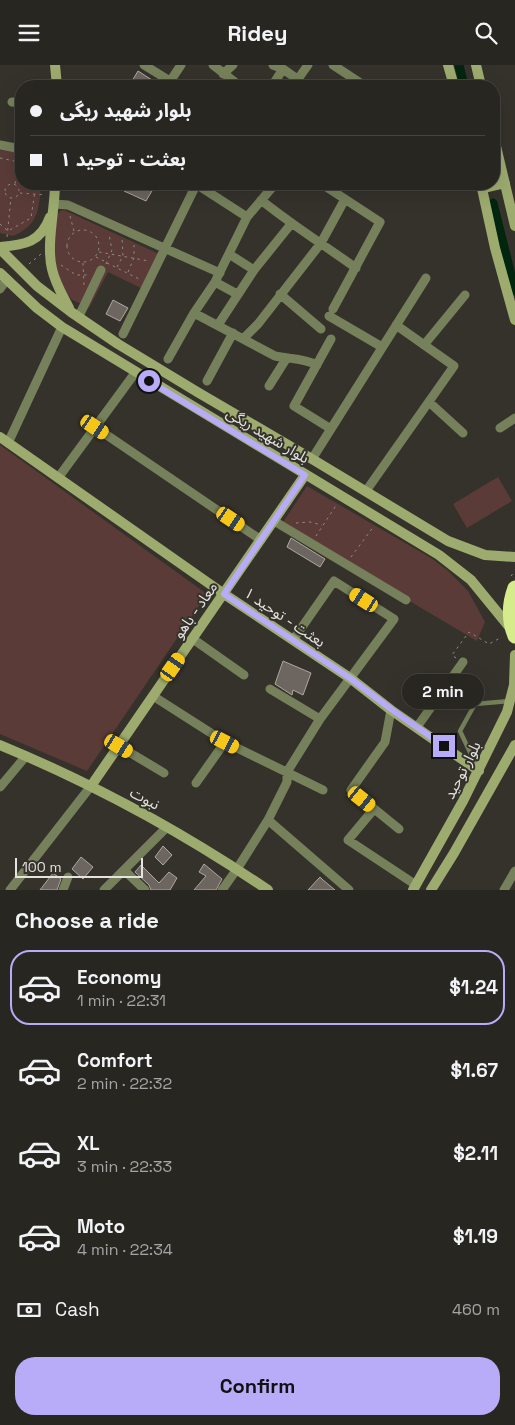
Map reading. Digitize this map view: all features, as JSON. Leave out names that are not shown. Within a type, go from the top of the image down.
[{"type":"highway","points":[[514,634],[510,614],[515,588]]},
{"type":"street","points":[[55,65],[56,80]]},
{"type":"street","points":[[144,65],[164,80]]},
{"type":"street","points":[[172,80],[181,65]]},
{"type":"street","points":[[213,65],[232,80]]},
{"type":"street","points":[[223,74],[233,65]]},
{"type":"street","points":[[273,65],[298,79],[308,65]]},
{"type":"street","points":[[334,65],[356,80]]},
{"type":"street","points":[[448,65],[452,80]]},
{"type":"street","points":[[476,65],[480,80]]},
{"type":"street","points":[[276,80],[283,69]]},
{"type":"street","points":[[0,145],[15,148]]},
{"type":"street","points":[[500,163],[515,226]]},
{"type":"street","points":[[500,184],[505,183]]},
{"type":"street","points":[[56,190],[50,249],[51,267],[56,283],[75,314],[104,266]]},
{"type":"street","points":[[123,335],[193,190]]},
{"type":"street","points":[[205,190],[247,217]]},
{"type":"street","points":[[168,359],[194,313],[215,282],[247,217],[270,190]]},
{"type":"street","points":[[336,190],[345,199],[380,222],[331,312],[382,347]]},
{"type":"street","points":[[483,190],[495,248],[515,320]]},
{"type":"street","points":[[243,339],[258,324],[321,243],[345,199]]},
{"type":"street","points":[[55,200],[220,273]]},
{"type":"street","points":[[2,247],[24,244],[35,239],[46,229],[55,200]]},
{"type":"street","points":[[261,200],[290,224],[356,268]]},
{"type":"street","points":[[218,325],[254,270],[290,224]]},
{"type":"street","name":"بلوار شهید ریگی","points":[[2,247],[21,271],[37,286],[118,344],[448,541],[485,555],[515,557]]},
{"type":"street","points":[[229,254],[254,270]]},
{"type":"street","points":[[0,289],[4,276]]},
{"type":"street","name":"بلوار شهید ریگی","points":[[4,276],[37,308],[62,327],[135,373],[439,555],[471,580],[514,634]]},
{"type":"street","points":[[312,459],[426,278]]},
{"type":"street","points":[[215,282],[237,294]]},
{"type":"street","points":[[280,294],[321,329]]},
{"type":"street","points":[[424,345],[465,295]]},
{"type":"street","points":[[194,313],[274,356],[286,359],[308,360],[317,365]]},
{"type":"street","points":[[366,491],[454,366],[396,325]]},
{"type":"street","points":[[4,440],[62,327]]},
{"type":"street","points":[[206,381],[232,333]]},
{"type":"street","points":[[330,339],[294,406],[331,429]]},
{"type":"street","points":[[269,386],[286,359]]},
{"type":"street","points":[[58,478],[135,373]]},
{"type":"street","points":[[429,402],[462,433]]},
{"type":"street","points":[[500,428],[515,418]]},
{"type":"street","points":[[95,427],[261,540]]},
{"type":"street","name":"بعثت - توحید ۱","points":[[4,440],[224,594],[350,678],[479,771]]},
{"type":"street","name":"معاد - باهو","points":[[91,786],[305,475]]},
{"type":"street","points":[[274,521],[406,600]]},
{"type":"street","points":[[494,555],[515,550]]},
{"type":"street","points":[[222,890],[238,869],[268,820],[288,782],[287,772],[320,719],[394,619],[334,581],[293,640]]},
{"type":"street","points":[[193,639],[244,675]]},
{"type":"street","name":"بلوار توحید","points":[[414,888],[441,844],[498,733],[511,701],[514,685],[515,655]]},
{"type":"street","points":[[417,727],[463,662]]},
{"type":"street","points":[[270,689],[320,719]]},
{"type":"street","points":[[153,696],[225,742],[324,790]]},
{"type":"street","points":[[391,709],[385,742],[351,790],[398,829]]},
{"type":"street","points":[[196,783],[225,742]]},
{"type":"street","name":"نبوت","points":[[0,745],[91,786],[186,837],[268,890]]},
{"type":"street","points":[[431,890],[458,847],[515,745]]},
{"type":"street","points":[[119,746],[164,773]]},
{"type":"street","points":[[0,787],[26,756]]},
{"type":"street","points":[[10,890],[91,786]]},
{"type":"street","points":[[374,809],[348,840],[414,888]]},
{"type":"street","points":[[268,820],[349,890]]},
{"type":"street","points":[[104,890],[167,827]]},
{"type":"street","points":[[124,870],[144,890]]},
{"type":"street","points":[[504,890],[515,871]]},
{"type":"street","points":[[63,890],[68,877]]},
{"type":"lane","points":[[479,771],[460,731],[475,704],[511,701]]},
{"type":"path","points":[[0,158],[15,160]]},
{"type":"path","points":[[5,191],[8,185],[15,184]]},
{"type":"path","points":[[0,190],[5,191]]},
{"type":"path","points":[[8,231],[32,218],[35,190]]},
{"type":"path","points":[[5,191],[8,197],[11,198]]},
{"type":"path","points":[[11,198],[15,198],[19,193],[35,194],[55,200]]},
{"type":"path","points":[[2,247],[8,231],[11,198]]},
{"type":"path","points":[[68,205],[74,232]]},
{"type":"path","points":[[0,224],[8,231]]},
{"type":"path","points":[[117,268],[123,256],[121,229]]},
{"type":"path","points":[[88,230],[96,235],[99,243],[98,252],[96,256],[87,261],[83,262],[74,259],[68,252],[68,239],[74,232],[88,230]]},
{"type":"path","points":[[21,271],[50,249],[66,270],[76,275],[91,275],[104,266],[112,250],[109,234]]},
{"type":"path","points":[[128,273],[134,258],[135,235]]},
{"type":"path","points":[[98,252],[158,262]]},
{"type":"path","points":[[96,256],[104,266],[117,268],[148,284]]},
{"type":"path","points":[[83,262],[84,285]]},
{"type":"path","points":[[311,543],[341,497]]},
{"type":"path","points":[[346,564],[379,519]]},
{"type":"path","points":[[284,528],[303,522],[323,525]]},
{"type":"path","points":[[463,662],[452,655],[469,632],[489,644],[514,634]]},
{"type":"shaded area","points":[[0,150],[15,152],[15,190],[40,190],[38,209],[28,227],[13,236],[0,233]]},
{"type":"shaded area","points":[[64,210],[159,254],[143,289],[108,272],[89,308],[71,299],[60,283],[52,253],[57,215],[60,211]]},
{"type":"shaded area","points":[[0,445],[207,594],[87,771],[0,734]]},
{"type":"shaded area","points":[[498,477],[512,501],[467,528],[453,504]]},
{"type":"shaded area","points":[[307,486],[431,558],[447,570],[468,591],[485,622],[477,641],[281,525]]},
{"type":"building","points":[[138,71],[152,80],[133,80]]},
{"type":"building","points":[[125,190],[152,190],[146,201]]},
{"type":"building","points":[[113,300],[128,308],[120,321],[106,314]]},
{"type":"building","points":[[291,538],[325,559],[320,567],[287,547]]},
{"type":"building","points":[[283,661],[311,673],[303,695],[293,690],[292,695],[275,684]]},
{"type":"building","points":[[163,846],[172,855],[163,865],[155,857]]},
{"type":"building","points":[[81,857],[93,867],[83,879],[72,869]]},
{"type":"building","points":[[204,864],[222,879],[216,890],[194,890],[206,876],[199,872]]},
{"type":"building","points":[[141,865],[159,883],[169,872],[177,878],[170,890],[151,890],[149,885],[135,872]]},
{"type":"building","points":[[53,873],[61,879],[57,890],[40,890]]},
{"type":"building","points":[[320,877],[323,880],[335,890],[308,890]]},
{"type":"waterway","points":[[459,65],[463,80]]},
{"type":"waterway","points":[[493,203],[515,291]]},
{"type":"route","points":[[149,381],[305,475],[224,594],[350,678],[444,746]]}]
